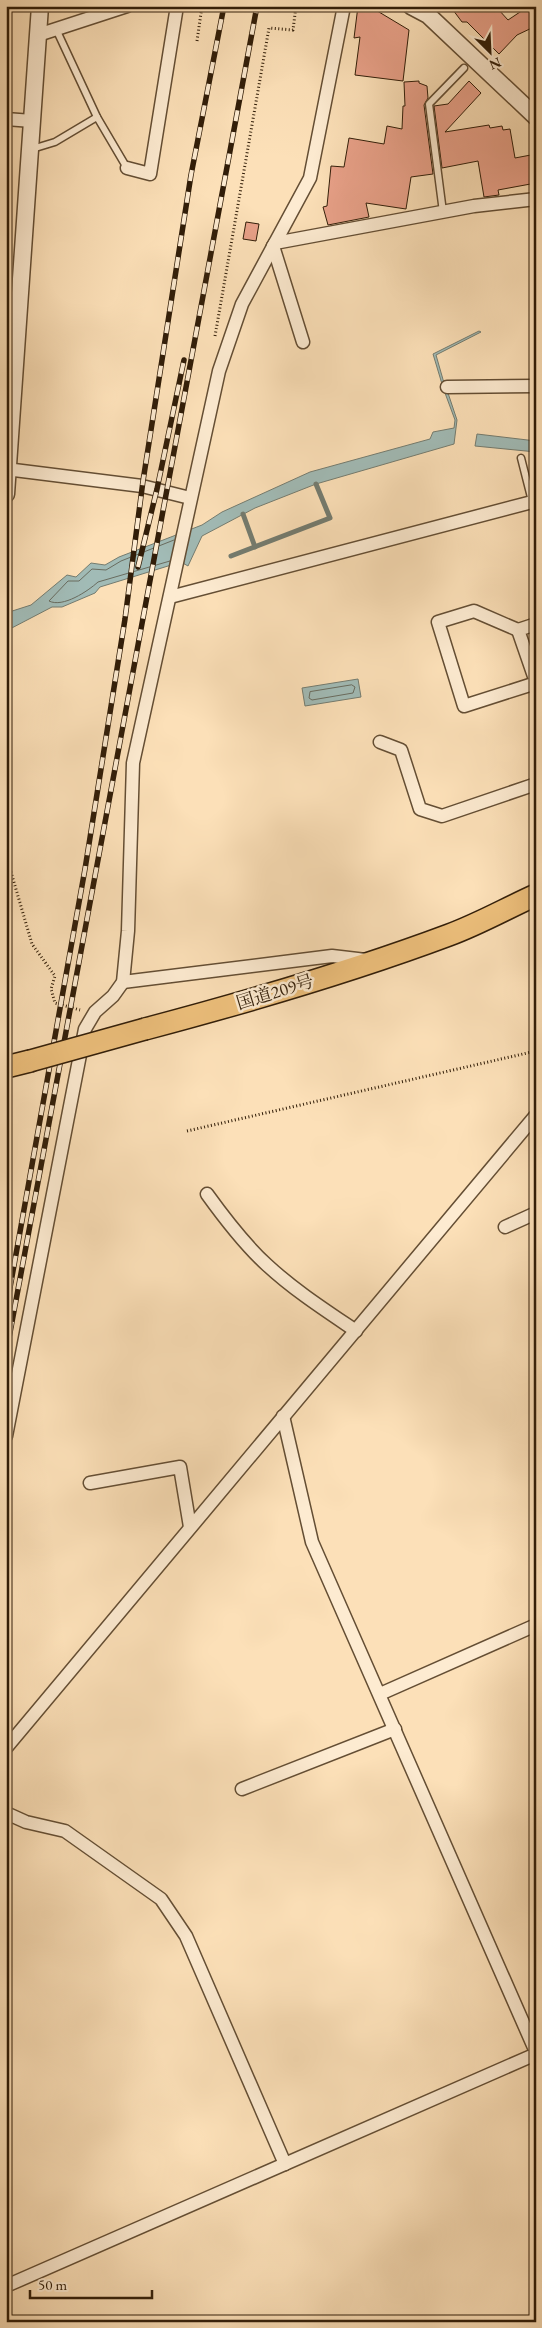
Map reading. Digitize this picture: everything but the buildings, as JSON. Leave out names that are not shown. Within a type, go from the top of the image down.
[{"type":"highway","name":"国道209号","points":[[6,1067],[255,1000],[451,934],[536,895]]},
{"type":"street","points":[[6,494],[40,6]]},
{"type":"street","points":[[38,35],[127,6]]},
{"type":"street","points":[[127,168],[150,174],[177,6]]},
{"type":"street","points":[[6,1436],[85,1029],[95,1012],[113,996],[123,982],[128,931],[133,763],[219,371],[242,304],[310,178],[344,6]]},
{"type":"street","points":[[411,6],[429,10],[536,117]]},
{"type":"street","points":[[6,119],[32,121]]},
{"type":"street","points":[[274,245],[442,212],[536,199]]},
{"type":"street","points":[[274,245],[302,342]]},
{"type":"street","points":[[447,387],[536,386]]},
{"type":"street","points":[[7,469],[142,486],[190,498]]},
{"type":"street","points":[[170,597],[532,502]]},
{"type":"street","points":[[518,630],[536,683],[464,706],[438,622],[474,611],[518,630],[536,624]]},
{"type":"street","points":[[380,742],[400,750],[420,809],[442,816],[536,784]]},
{"type":"street","points":[[123,982],[332,956],[373,961]]},
{"type":"street","points":[[6,1748],[536,1115]]},
{"type":"street","points":[[207,1194],[225,1218],[266,1264],[309,1300],[356,1331]]},
{"type":"street","points":[[505,1227],[536,1213]]},
{"type":"street","points":[[6,2286],[536,2053],[312,1542],[283,1416]]},
{"type":"street","points":[[90,1483],[180,1467],[190,1527]]},
{"type":"street","points":[[380,1694],[536,1625]]},
{"type":"street","points":[[242,1789],[395,1729]]},
{"type":"street","points":[[6,1813],[26,1822],[65,1831],[161,1900],[186,1936],[285,2164]]},
{"type":"lane","points":[[56,29],[98,117],[127,168]]},
{"type":"lane","points":[[442,212],[429,104],[464,68]]},
{"type":"lane","points":[[30,149],[55,142],[98,117]]},
{"type":"lane","points":[[521,458],[536,517]]},
{"type":"path","points":[[196,41],[202,6]]},
{"type":"path","points":[[264,6],[280,9],[281,6]]},
{"type":"path","points":[[214,337],[270,28],[293,30],[296,6]]},
{"type":"path","points":[[6,855],[32,944],[55,976],[51,989],[55,1003],[61,1006],[95,1012]]},
{"type":"path","points":[[187,1130],[536,1051]]},
{"type":"water","points":[[479,331],[481,332],[436,355],[444,383],[442,384],[433,354]]},
{"type":"water","points":[[445,393],[448,393],[457,420],[454,444],[316,484],[255,508],[202,536],[188,566],[181,562],[100,587],[95,593],[62,607],[52,607],[6,631],[6,613],[31,605],[67,575],[76,577],[91,563],[105,565],[119,557],[202,525],[222,512],[310,472],[430,439],[433,432],[454,428],[455,420]]},
{"type":"water","points":[[477,434],[536,441],[536,452],[475,446]]},
{"type":"water","points":[[358,679],[361,697],[305,706],[302,688]]},
{"type":"waterway","points":[[231,556],[330,518],[316,484]]},
{"type":"waterway","points":[[243,514],[255,547]]},
{"type":"railway","points":[[6,1310],[85,869],[125,619],[143,481],[191,175],[224,6]]},
{"type":"railway","points":[[6,1354],[257,6]]},
{"type":"railway","points":[[138,567],[157,489],[184,360]]}]
